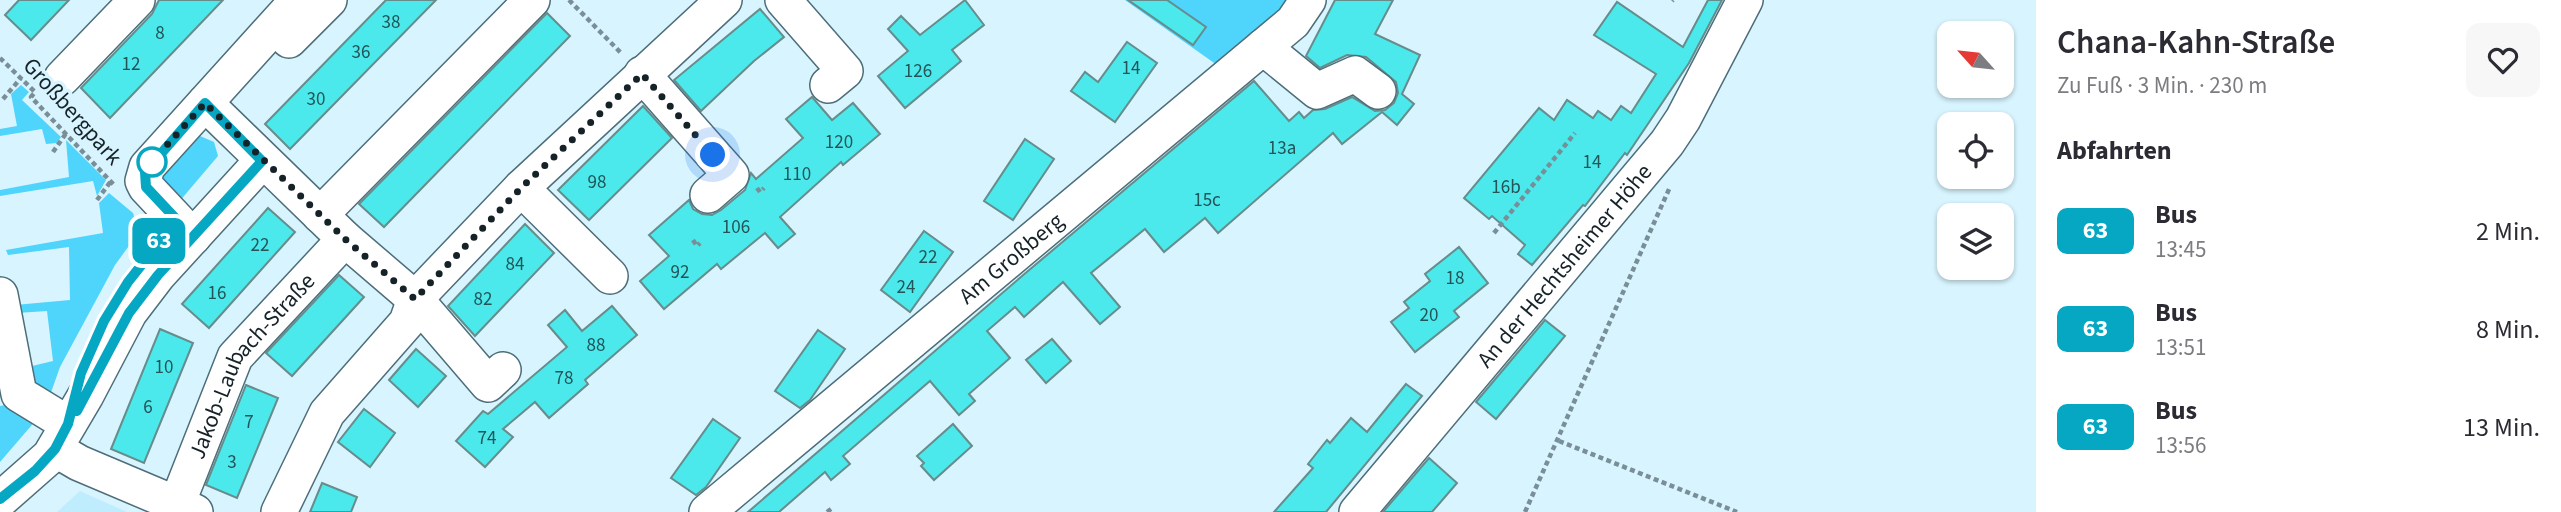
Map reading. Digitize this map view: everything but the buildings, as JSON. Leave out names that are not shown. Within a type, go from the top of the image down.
[{"type":"street","points":[[62,78],[136,0]]},
{"type":"street","points":[[185,228],[146,187],[145,172],[211,110],[291,9],[329,0]]},
{"type":"street","points":[[320,215],[532,0]]},
{"type":"street","points":[[279,512],[327,413],[407,322],[415,299],[521,188],[724,0]]},
{"type":"street","points":[[783,0],[844,73]]},
{"type":"street","name":"Am Großberg","points":[[708,512],[1293,22],[1308,0]]},
{"type":"street","name":"An der Hechtsheimer Höhe","points":[[1357,512],[1667,142],[1683,119],[1745,0]]},
{"type":"street","points":[[1263,47],[1317,91],[1355,74],[1378,91]]},
{"type":"street","points":[[642,74],[742,181]]},
{"type":"street","points":[[211,110],[345,239],[415,299],[487,385]]},
{"type":"street","points":[[0,500],[35,471],[62,436],[81,373],[104,321],[128,282],[185,228],[253,153]]},
{"type":"street","points":[[521,188],[608,278]]},
{"type":"street","name":"Jakob-Laubach-Straße","points":[[0,295],[19,394],[62,436],[79,463],[186,508],[235,358],[345,239]]},
{"type":"path","points":[[569,0],[642,74]]},
{"type":"path","name":"Großbergpark","points":[[0,58],[36,92],[31,97],[112,180],[116,189]]},
{"type":"path","points":[[3,99],[21,78]]},
{"type":"path","points":[[53,152],[67,132]]},
{"type":"path","points":[[1494,233],[1576,133]]},
{"type":"path","points":[[97,200],[112,180]]},
{"type":"path","points":[[1525,512],[1559,441],[1673,180]]},
{"type":"path","points":[[693,240],[697,246],[700,243]]},
{"type":"path","points":[[1559,441],[1737,512]]},
{"type":"shaded area","points":[[1125,0],[1293,0],[1217,65]]},
{"type":"shaded area","points":[[21,85],[29,92],[22,100],[61,137],[57,143],[46,144],[42,129],[0,136],[0,129],[17,126],[11,94]]},
{"type":"shaded area","points":[[200,136],[214,142],[218,156],[178,203],[162,182],[162,175],[194,138]]},
{"type":"shaded area","points":[[66,140],[106,180],[97,196],[93,181],[0,196],[0,190],[69,177]]},
{"type":"shaded area","points":[[109,193],[133,213],[139,232],[115,265],[60,367],[49,398],[33,379],[32,366],[53,361],[47,311],[17,313],[15,305],[70,300],[69,247],[8,255],[6,250],[103,233],[99,203]]},
{"type":"shaded area","points":[[11,404],[37,419],[0,462],[0,406]]},
{"type":"shaded area","points":[[80,491],[127,512],[57,512]]},
{"type":"bus line","name":"63","points":[[0,499],[35,471],[55,449],[68,424],[74,393],[104,321],[128,282],[160,238],[177,220],[146,187],[143,181],[145,172],[205,103],[262,161],[158,275],[129,313],[77,411]]},
{"type":"route","points":[[152,162],[147,167],[205,103],[244,145],[345,239],[415,299],[521,188],[642,74],[713,155]]}]
